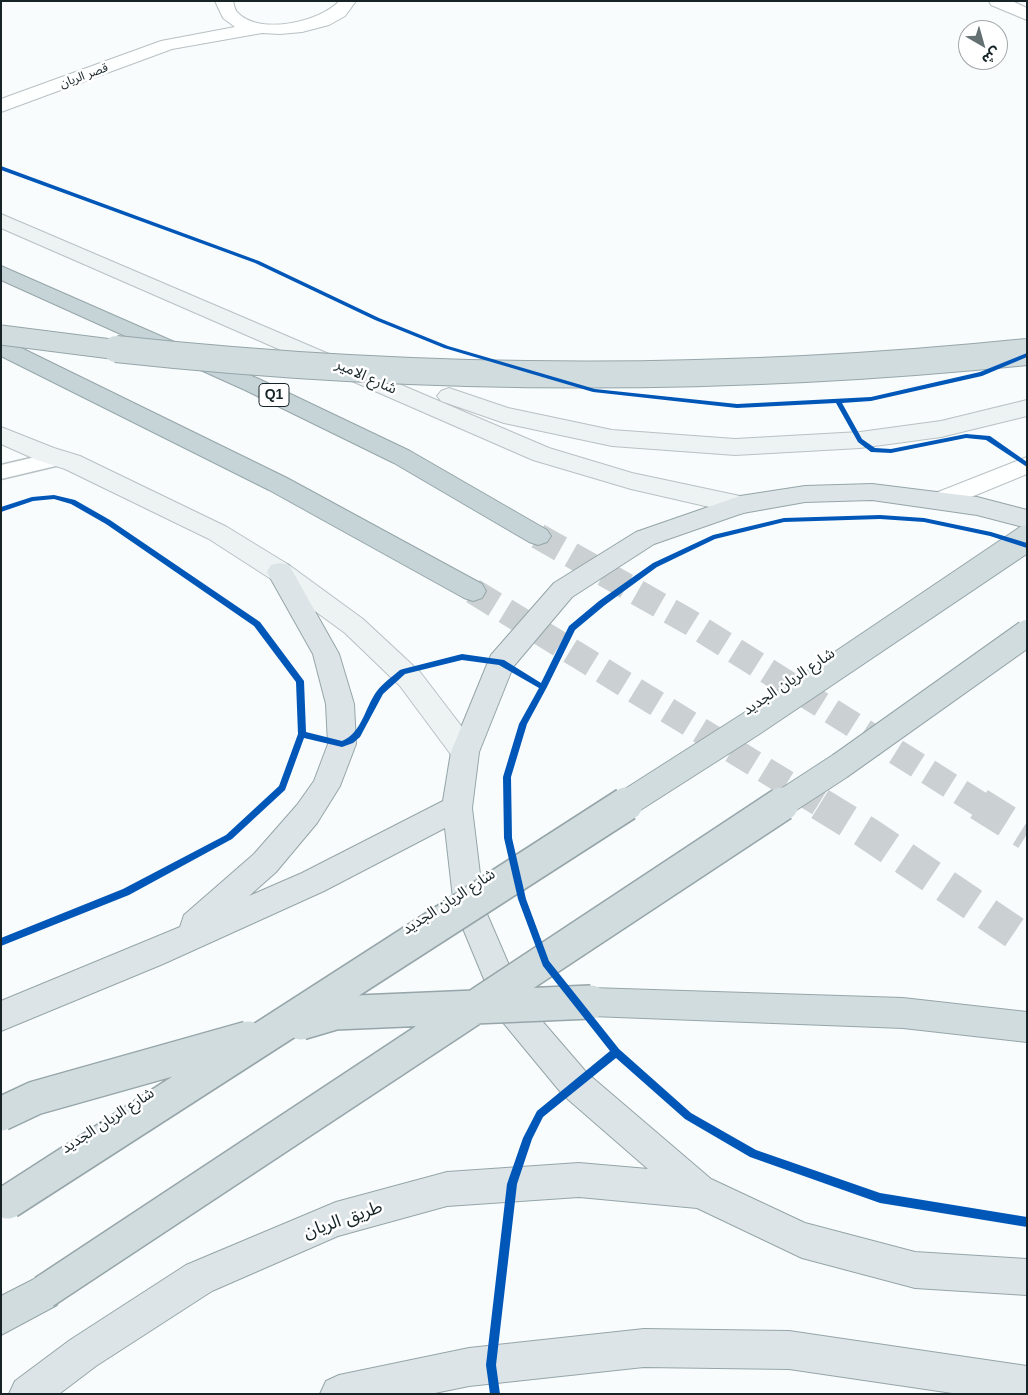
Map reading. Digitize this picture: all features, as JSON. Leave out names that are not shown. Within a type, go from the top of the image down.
[{"type":"highway","name":"Q1","points":[[1,272],[253,385],[402,457],[538,536]]},
{"type":"highway","points":[[1,335],[144,353],[250,362],[457,373],[638,375],[826,370],[1027,352]]},
{"type":"highway","points":[[1,347],[278,484],[472,591]]},
{"type":"highway","name":"شارع الريان الجديد","points":[[5,1204],[746,728],[1027,538]]},
{"type":"highway","points":[[1,1317],[44,1292],[840,766],[1027,633]]},
{"type":"highway","points":[[1,1114],[35,1098],[335,1013],[591,1002],[903,1013],[1027,1027]]},
{"type":"main road","name":"شارع الامير","points":[[1,220],[541,454],[631,481],[740,505]]},
{"type":"main road","points":[[272,336],[504,415],[612,438],[735,447],[843,442],[941,429],[1027,408]]},
{"type":"main road","points":[[1,435],[57,459],[72,462],[161,504],[218,533],[280,572],[354,626],[410,679],[465,752]]},
{"type":"main road","points":[[1027,519],[977,506],[872,492],[805,494],[740,505],[645,538],[564,590],[501,662],[465,752],[457,808],[469,907],[512,1010],[574,1084],[699,1191],[812,1243],[915,1270],[1027,1278]]},
{"type":"main road","points":[[152,954],[194,925],[231,894],[287,838],[307,814],[326,786],[342,744],[340,704],[326,654],[280,572]]},
{"type":"main road","points":[[1,1016],[152,954],[313,882],[457,808]]},
{"type":"main road","name":"طريق الريان","points":[[28,1394],[83,1353],[199,1278],[336,1218],[447,1189],[512,1184],[579,1180],[699,1191]]},
{"type":"main road","points":[[339,1394],[469,1367],[644,1348],[789,1350],[1027,1385]]},
{"type":"street","points":[[216,11],[245,24],[284,30],[306,27],[325,21],[340,13],[348,1]]},
{"type":"street","points":[[997,1],[1027,15]]},
{"type":"street","name":"قصر الريان","points":[[167,45],[216,11]]},
{"type":"street","name":"قصر الريان","points":[[1,106],[167,45],[263,28]]},
{"type":"street","points":[[942,500],[1027,465]]},
{"type":"lane","points":[[1,472],[57,459]]},
{"type":"tunnel","points":[[538,536],[691,623],[981,805]]},
{"type":"tunnel","points":[[473,591],[822,805]]},
{"type":"tunnel","points":[[820,804],[867,833],[1027,941]]},
{"type":"tunnel","points":[[979,804],[1027,834]]},
{"type":"cycle path","points":[[1,168],[257,262],[377,319],[446,347],[595,391],[737,406],[871,399],[982,374],[1027,355]]},
{"type":"cycle path","points":[[838,401],[860,440],[873,450],[891,451],[966,436],[988,438],[1027,465]]},
{"type":"cycle path","points":[[1,510],[32,499],[54,497],[73,502],[108,522],[257,624],[300,681],[302,734],[282,788],[229,837],[126,892],[1,942]]},
{"type":"cycle path","points":[[543,687],[572,628],[602,603],[655,565],[713,537],[784,520],[880,517],[924,520],[991,534],[1027,546]]},
{"type":"cycle path","points":[[302,734],[342,744],[350,741],[357,735],[380,692],[403,672],[462,657],[501,662],[543,687],[523,724],[507,777],[508,838],[522,899],[546,963],[616,1052]]},
{"type":"cycle path","points":[[495,1394],[491,1365],[512,1184],[528,1138],[540,1114],[616,1052],[688,1116],[753,1154],[880,1198],[1027,1222]]}]
